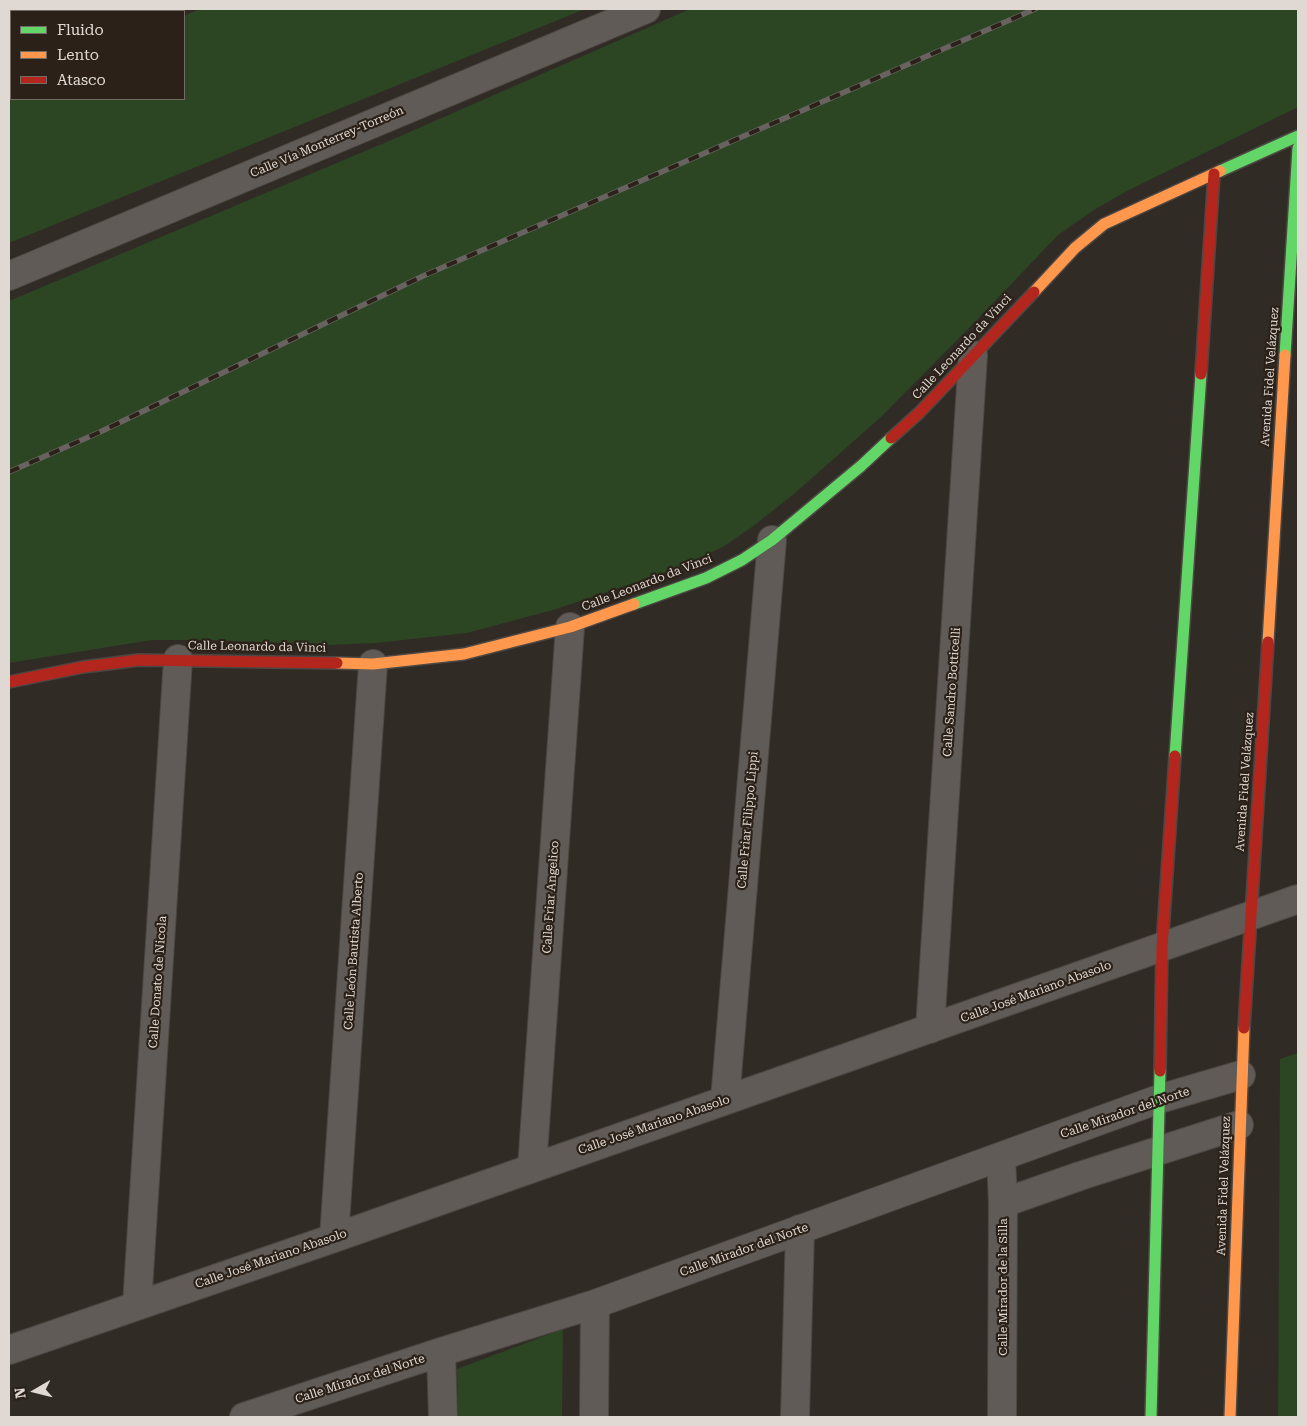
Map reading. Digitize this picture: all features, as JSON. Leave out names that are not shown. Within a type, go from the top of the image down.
[{"type":"street","name":"Calle Vía Monterrey-Torreón","points":[[9,276],[646,9]]},
{"type":"street","name":"Calle Leonardo da Vinci","points":[[9,682],[83,667],[138,660],[178,659],[373,664],[464,654],[570,627],[706,578],[742,560],[772,540],[860,466],[919,413],[1075,248],[1104,224],[1298,136]]},
{"type":"street","name":"Avenida Fidel Velázquez","points":[[1230,1417],[1241,1075],[1298,148]]},
{"type":"street","points":[[1150,1417],[1162,947],[1214,174]]},
{"type":"street","name":"Calle Sandro Botticelli","points":[[930,1029],[973,355]]},
{"type":"street","name":"Calle Friar Filippo Lippi","points":[[725,1100],[772,540]]},
{"type":"street","name":"Calle Friar Angelico","points":[[532,1168],[570,627]]},
{"type":"street","name":"Calle Donato de Nicola","points":[[137,1305],[178,659]]},
{"type":"street","name":"Calle León Bautista Alberto","points":[[334,1238],[373,664]]},
{"type":"street","name":"Calle José Mariano Abasolo","points":[[9,1350],[334,1238],[1298,899]]},
{"type":"street","name":"Calle Mirador del Norte","points":[[244,1417],[441,1352],[595,1304],[1159,1100],[1241,1075]]},
{"type":"street","points":[[1004,1202],[1239,1125]]},
{"type":"street","name":"Calle Mirador de la Silla","points":[[1001,1157],[1004,1202],[1002,1417]]},
{"type":"street","points":[[795,1417],[800,1229]]},
{"type":"street","points":[[594,1417],[595,1304]]},
{"type":"street","points":[[441,1352],[443,1417]]},
{"type":"green space","points":[[200,9],[585,9],[9,243],[9,94],[10,100],[185,100],[185,16]]},
{"type":"green space","points":[[690,9],[1298,9],[1298,107],[1127,191],[1094,210],[1058,235],[881,417],[794,494],[723,547],[670,571],[553,610],[467,633],[376,643],[329,645],[210,640],[152,640],[9,663],[9,301],[396,138]]},
{"type":"green space","points":[[1298,1053],[1298,1417],[1278,1417],[1280,1059]]},
{"type":"green space","points":[[563,1329],[562,1417],[458,1417],[457,1369]]},
{"type":"railway","points":[[9,472],[100,432],[423,276],[1035,9]]},
{"type":"traffic: fast","points":[[1220,171],[1298,136]]},
{"type":"traffic: fast","points":[[1285,355],[1298,148]]},
{"type":"traffic: fast","points":[[1175,756],[1201,374]]},
{"type":"traffic: fast","points":[[634,604],[706,578],[742,560],[772,540],[861,466],[891,438]]},
{"type":"traffic: fast","points":[[1151,1417],[1160,1071]]},
{"type":"traffic: slow","points":[[1034,292],[1075,248],[1104,224],[1220,171]]},
{"type":"traffic: slow","points":[[1268,642],[1285,355]]},
{"type":"traffic: slow","points":[[337,663],[373,664],[464,654],[570,627],[634,604]]},
{"type":"traffic: slow","points":[[1230,1417],[1244,1028]]},
{"type":"traffic: jam","points":[[1201,374],[1214,174]]},
{"type":"traffic: jam","points":[[891,438],[919,413],[1034,292]]},
{"type":"traffic: jam","points":[[1244,1028],[1268,642]]},
{"type":"traffic: jam","points":[[9,682],[83,667],[139,660],[337,663]]},
{"type":"traffic: jam","points":[[1160,1071],[1162,947],[1175,756]]}]
